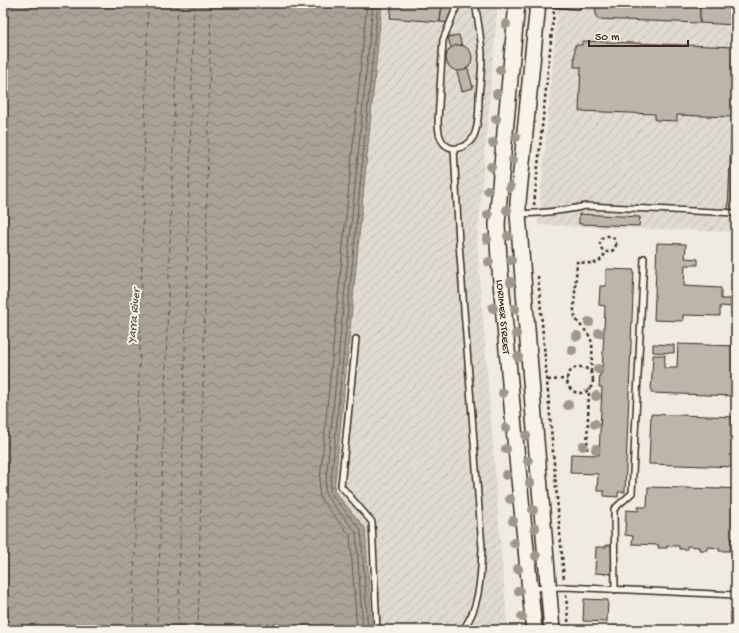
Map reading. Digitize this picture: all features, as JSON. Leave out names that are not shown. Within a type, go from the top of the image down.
[{"type":"main road","name":"LORIMER STREET","points":[[517,3],[497,226],[511,395],[534,630]]},
{"type":"main road","name":"LORIMER STREET","points":[[538,3],[518,214],[552,630]]},
{"type":"main road","points":[[511,395],[532,393]]},
{"type":"lane","points":[[458,3],[443,40],[440,64],[438,121],[439,132],[443,143],[454,149],[470,143],[475,133],[478,114],[482,55],[475,3]]},
{"type":"lane","points":[[542,3],[578,6],[578,3]]},
{"type":"lane","points":[[454,149],[459,250],[482,548],[479,587],[475,606],[470,619],[462,630]]},
{"type":"lane","points":[[518,214],[533,214],[586,206],[736,213]]},
{"type":"lane","points":[[615,590],[614,509],[632,493],[644,258]]},
{"type":"lane","points":[[356,339],[341,486],[372,522],[377,630]]},
{"type":"lane","points":[[529,588],[565,587],[736,595]]},
{"type":"path","points":[[533,214],[555,4]]},
{"type":"path","points":[[608,236],[616,242],[615,248],[611,252],[606,252],[602,249],[600,244],[604,238],[608,236]]},
{"type":"path","points":[[591,372],[584,367],[576,367],[569,372],[567,384],[569,388],[573,391],[582,393],[592,385],[593,380],[591,372],[591,340],[589,335],[577,321],[574,309],[577,262],[595,264],[602,260],[606,252]]},
{"type":"path","points":[[538,272],[569,630]]},
{"type":"path","points":[[548,380],[567,379]]},
{"type":"path","points":[[587,450],[589,388]]},
{"type":"shaded area","points":[[382,3],[498,3],[477,243],[508,630],[372,630],[371,614],[334,491]]},
{"type":"shaded area","points":[[558,3],[736,3],[736,232],[538,225]]},
{"type":"water","name":"Yarra River","points":[[3,3],[382,3],[334,491],[365,528],[372,630],[3,630]]},
{"type":"building","points":[[392,3],[442,3],[440,22],[390,18]]},
{"type":"building","points":[[442,3],[453,3],[451,23],[440,22]]},
{"type":"building","points":[[585,3],[700,3],[700,23],[597,19],[595,6],[584,5]]},
{"type":"building","points":[[700,3],[736,3],[736,25],[700,23]]},
{"type":"building","points":[[459,35],[473,88],[462,91],[448,37]]},
{"type":"building","points":[[582,41],[736,47],[736,210],[728,210],[732,117],[677,115],[677,121],[655,120],[655,114],[579,111],[581,67],[574,67],[575,45],[582,45]]},
{"type":"building","points":[[459,45],[468,49],[472,58],[468,67],[459,71],[450,67],[446,58],[450,49]]},
{"type":"building","points":[[579,214],[640,217],[639,226],[579,224]]},
{"type":"building","points":[[657,243],[686,244],[685,258],[698,259],[698,265],[685,265],[684,286],[721,288],[721,299],[734,299],[734,307],[720,306],[720,316],[683,315],[683,321],[654,320]]},
{"type":"building","points":[[606,269],[634,270],[625,492],[618,492],[618,497],[604,496],[604,491],[597,491],[598,474],[570,473],[571,454],[599,455],[602,387],[599,387],[600,373],[602,373],[605,306],[599,305],[600,286],[606,286]]},
{"type":"building","points":[[653,344],[674,345],[674,353],[653,352]]},
{"type":"building","points":[[678,344],[736,346],[736,396],[651,393],[653,355],[665,355],[664,368],[677,368]]},
{"type":"building","points":[[651,414],[736,417],[736,467],[649,464]]},
{"type":"building","points":[[648,487],[736,489],[736,540],[731,539],[730,551],[719,551],[719,548],[707,547],[707,550],[699,550],[699,547],[687,546],[687,549],[679,549],[679,546],[658,548],[659,545],[632,544],[633,536],[625,535],[626,510],[638,511],[638,507],[647,507]]},
{"type":"building","points":[[606,545],[612,545],[611,574],[595,573],[596,547],[606,547]]},
{"type":"building","points":[[584,599],[608,600],[607,622],[583,621]]},
{"type":"building","points":[[611,626],[672,628],[672,630],[611,630]]},
{"type":"ferry route","points":[[133,630],[148,3]]},
{"type":"ferry route","points":[[157,630],[178,3]]},
{"type":"ferry route","points":[[178,630],[194,3]]},
{"type":"ferry route","points":[[198,630],[211,3]]}]
